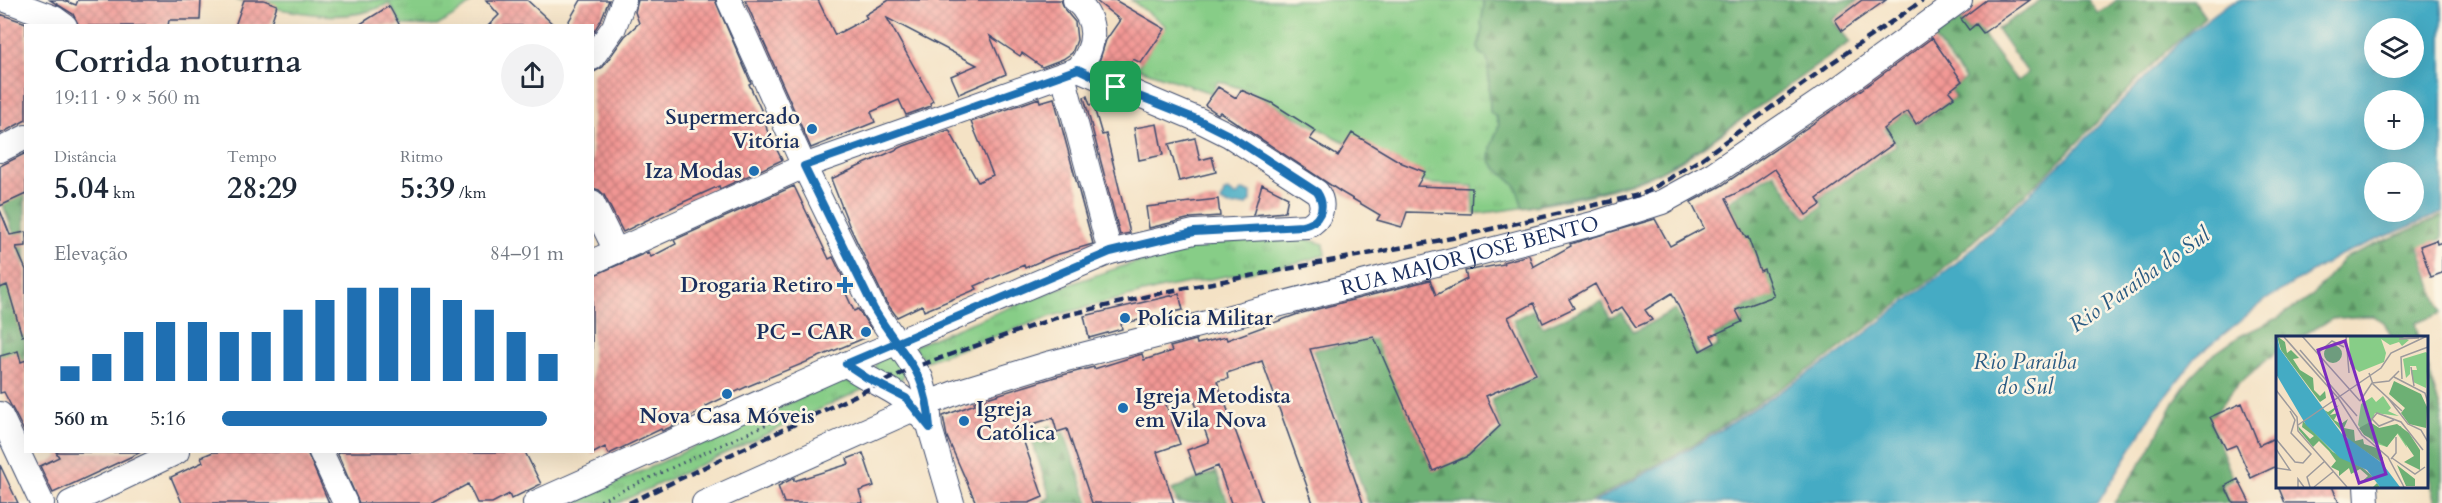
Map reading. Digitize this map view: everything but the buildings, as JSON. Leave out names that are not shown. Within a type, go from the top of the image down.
[{"type":"street","points":[[6,0],[54,18],[62,24]]},
{"type":"street","points":[[594,55],[614,27],[624,0]]},
{"type":"street","points":[[729,0],[804,166],[874,309],[915,367],[922,406],[952,503]]},
{"type":"street","points":[[594,261],[804,166],[1071,72],[1091,48],[1093,33],[1088,15],[1075,0]]},
{"type":"street","name":"RUA MAJOR JOSÉ BENTO","points":[[704,503],[922,406],[1051,363],[1596,222],[1662,202],[1749,151],[1960,0]]},
{"type":"street","points":[[535,503],[846,364],[1110,252],[1194,232],[1307,226],[1314,223],[1319,216],[1322,204],[1317,192],[1229,135],[1199,120],[1071,72]]},
{"type":"street","points":[[1071,72],[1110,252]]},
{"type":"street","points":[[0,150],[24,138]]},
{"type":"street","points":[[594,206],[616,251]]},
{"type":"street","points":[[846,364],[867,378],[922,406]]},
{"type":"street","points":[[0,414],[42,503]]},
{"type":"street","points":[[70,503],[175,453]]},
{"type":"street","points":[[321,453],[345,503]]},
{"type":"street","points":[[2366,488],[2367,503]]},
{"type":"path","points":[[595,503],[791,413]]},
{"type":"green space","points":[[235,0],[475,0],[440,24],[401,24],[389,3],[353,14],[313,14]]},
{"type":"green space","points":[[1131,0],[1858,0],[1832,20],[1850,42],[1714,140],[1672,166],[1637,181],[1591,194],[1474,214],[1473,186],[1431,184],[1414,179],[1246,90],[1218,81],[1211,93],[1137,68],[1166,26]]},
{"type":"green space","points":[[1482,0],[1858,0],[1832,20],[1850,42],[1702,147],[1656,174],[1599,191],[1523,208],[1516,186],[1490,160],[1491,147],[1499,125],[1496,117],[1490,112],[1488,63],[1486,57],[1479,53],[1478,46],[1483,30],[1481,24],[1484,5]]},
{"type":"green space","points":[[2042,0],[2088,0],[2098,14],[2117,0],[2193,0],[2205,17],[2164,53],[2045,176],[1933,278],[1823,361],[1701,440],[1589,503],[1368,503],[1313,350],[1376,339],[1433,471],[1478,450],[1502,429],[1491,399],[1539,376],[1513,320],[1533,310],[1543,327],[1602,301],[1610,318],[1622,312],[1634,332],[1675,309],[1699,355],[1718,346],[1714,335],[1743,322],[1739,311],[1773,294],[1728,201],[1774,173],[1806,218],[1823,206],[1819,199],[1896,145],[1885,128],[1907,112],[1917,125],[1955,97],[1950,90],[1965,79],[1934,38],[1960,20],[1969,31],[1976,26],[2017,81],[2028,73],[1997,29]]},
{"type":"green space","points":[[24,177],[24,261],[0,197]]},
{"type":"green space","points":[[2442,216],[2442,239],[2419,248],[2442,313],[2415,323],[2418,336],[2391,336],[2384,322],[2374,316],[2364,316],[2332,319],[2302,336],[2276,336],[2276,352],[2236,386],[2210,420],[2233,479],[2222,485],[2230,503],[2114,503],[2145,457],[2190,378],[2211,356],[2240,336],[2278,318],[2313,295],[2344,258]]},
{"type":"green space","points":[[1299,237],[1324,244],[1325,255],[1292,264],[1167,287],[1052,316],[927,361],[917,353],[914,346],[1044,294],[1142,260],[1206,245]]},
{"type":"green space","points":[[24,277],[24,390],[0,373],[0,289]]},
{"type":"green space","points":[[884,355],[902,358],[905,375],[899,382],[875,370],[876,363]]},
{"type":"green space","points":[[2427,364],[2442,416],[2442,503],[2436,503],[2427,469]]},
{"type":"green space","points":[[845,381],[870,386],[618,503],[573,503],[819,389]]},
{"type":"green space","points":[[1051,425],[1055,436],[1064,432],[1089,503],[1043,503],[1042,501],[1050,497],[1030,434]]},
{"type":"green space","points":[[1216,471],[1228,503],[1177,503],[1172,490]]},
{"type":"water","name":"Rio Paraiba do Sul","points":[[2240,0],[2442,0],[2442,213],[2424,220],[2424,162],[2364,162],[2364,222],[2420,222],[2338,256],[2267,299],[2196,357],[2155,410],[2098,503],[1593,503],[1705,440],[1837,355],[1961,259],[2076,149],[2184,37],[2228,4]]},
{"type":"water","points":[[1243,190],[1251,193],[1251,201],[1247,205],[1229,206],[1221,202],[1224,192],[1228,191],[1236,196]]},
{"type":"railway","points":[[629,503],[915,367],[1058,317],[1170,291],[1452,238],[1643,194],[1700,160],[1830,64],[1923,0]]},
{"type":"place","name":"Supermercado Vitória","points":[[812,129]]},
{"type":"place","name":"Iza Modas","points":[[754,171]]},
{"type":"place","name":"Drogaria Retiro","points":[[845,285]]},
{"type":"place","name":"Polícia Militar","points":[[1125,318]]},
{"type":"place","name":"PC - CAR","points":[[866,332]]},
{"type":"place","name":"Nova Casa Móveis","points":[[727,394]]},
{"type":"place","name":"Igreja Metodista em Vila Nova","points":[[1123,408]]},
{"type":"place","name":"Igreja Católica","points":[[964,421]]},
{"type":"route","points":[[1116,87],[1078,69],[804,166],[874,309],[884,326],[897,342],[915,367],[921,378],[928,403],[930,428],[906,398],[858,373],[846,364],[897,342],[1110,252],[1194,232],[1307,226],[1314,223],[1319,216],[1322,204],[1317,192],[1229,135],[1199,120],[1116,87]]},
{"type":"water label","name":"Rio Paraíba do Sul","points":[[2139,279]]}]
